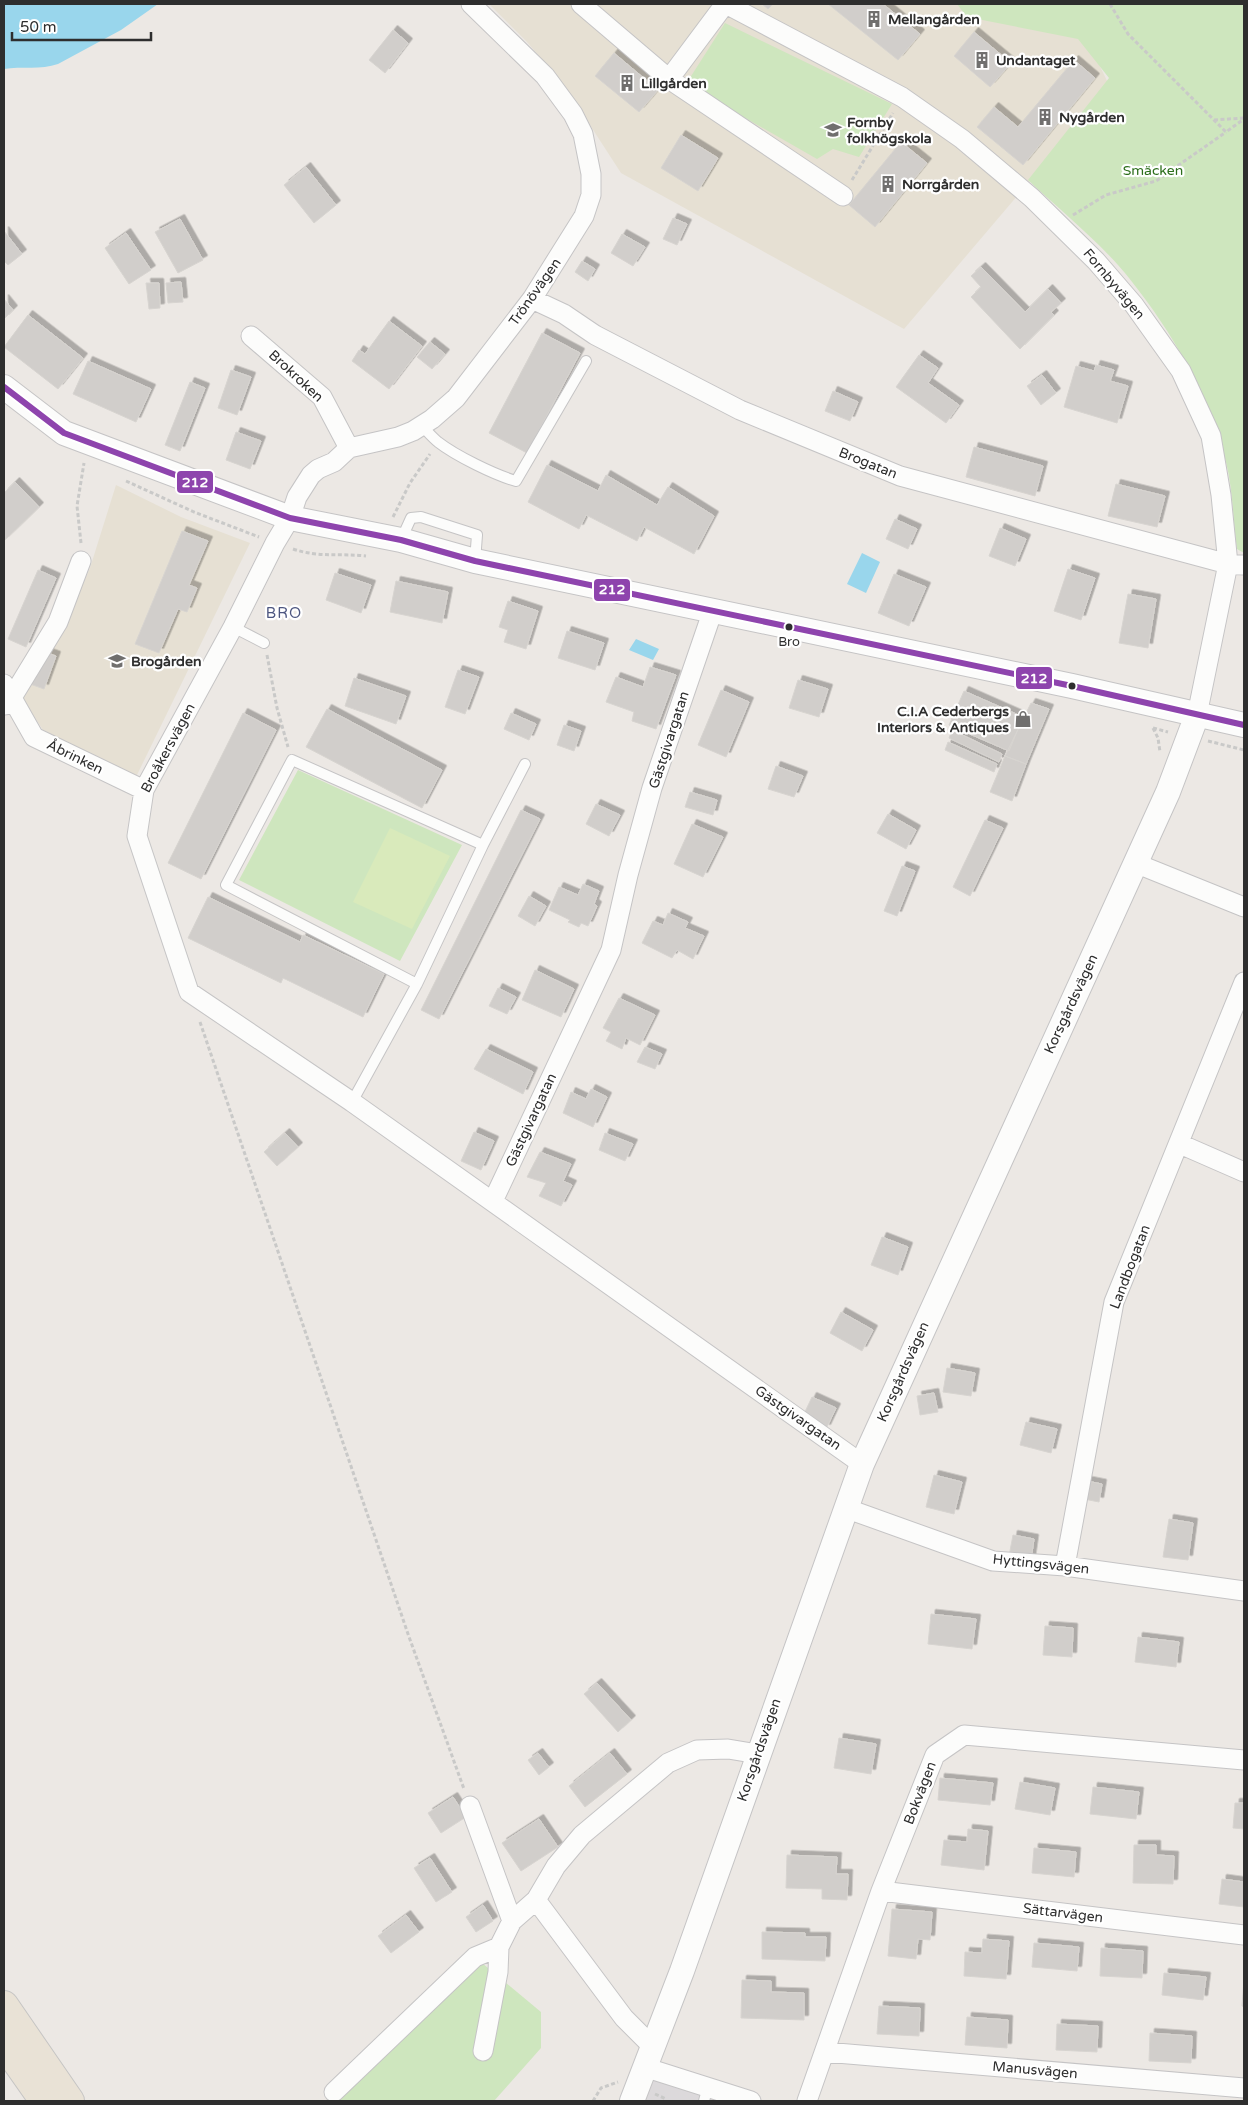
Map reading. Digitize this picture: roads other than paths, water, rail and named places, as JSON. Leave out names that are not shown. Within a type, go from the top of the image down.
[{"type":"highway","points":[[4,2005],[70,2101]]},
{"type":"highway","points":[[4,2044],[44,2101]]},
{"type":"street","name":"Trönövägen","points":[[290,518],[297,498],[311,476],[318,469],[334,462],[349,448],[398,437],[421,426],[456,398],[532,299],[584,216],[591,195],[588,155],[583,134],[562,97],[533,63],[471,4]]},
{"type":"street","points":[[581,4],[669,80],[843,196]]},
{"type":"street","points":[[669,80],[725,4]]},
{"type":"street","name":"Fornbyvägen","points":[[725,4],[902,97],[962,139],[1060,223],[1096,261],[1134,305],[1181,371],[1211,436],[1236,565],[1197,715]]},
{"type":"street","name":"Brogatan","points":[[532,299],[564,314],[594,335],[740,410],[900,476],[1236,565]]},
{"type":"street","name":"Brokroken","points":[[251,336],[322,397],[349,448]]},
{"type":"street","points":[[4,387],[64,433],[290,518],[401,540],[474,561],[1072,686],[1244,725]]},
{"type":"street","name":"Broåkersvägen","points":[[290,518],[144,790],[137,836],[189,992],[352,1102]]},
{"type":"street","points":[[6,696],[58,622],[81,561]]},
{"type":"street","name":"Gästgivargatan","points":[[713,610],[652,788],[628,875],[611,950],[493,1201],[862,1464]]},
{"type":"street","name":"Åbrinken","points":[[6,696],[34,737],[144,790]]},
{"type":"street","name":"Korsgårdsvägen","points":[[632,2101],[682,1972],[862,1464],[1168,792],[1197,715]]},
{"type":"street","points":[[1135,863],[1244,907]]},
{"type":"street","name":"Landbogatan","points":[[1065,1566],[1114,1302],[1180,1144],[1244,982]]},
{"type":"street","points":[[352,1102],[493,1201]]},
{"type":"street","points":[[1180,1144],[1244,1172]]},
{"type":"street","name":"Hyttingsvägen","points":[[845,1508],[993,1561],[1065,1566],[1244,1591]]},
{"type":"street","name":"Bokvägen","points":[[807,2101],[882,1891],[934,1756],[964,1735],[1244,1760]]},
{"type":"street","points":[[483,2051],[498,1972],[499,1947],[512,1921],[536,1900],[556,1866],[582,1835],[668,1763],[697,1750],[728,1749],[758,1754]]},
{"type":"street","points":[[470,1806],[512,1921]]},
{"type":"street","name":"Sättarvägen","points":[[882,1891],[1244,1935]]},
{"type":"street","points":[[536,1900],[624,2018],[648,2057],[706,2094],[751,2101]]},
{"type":"street","points":[[334,2092],[475,1957],[499,1947]]},
{"type":"street","name":"Manusvägen","points":[[825,2052],[1244,2088]]},
{"type":"lane","points":[[421,426],[438,442],[470,460],[516,481],[586,361]]},
{"type":"lane","points":[[233,627],[264,642]]},
{"type":"lane","points":[[417,984],[226,886],[292,760],[483,845]]},
{"type":"lane","points":[[352,1102],[417,984],[483,845],[525,764]]},
{"type":"water","points":[[4,4],[158,4],[121,30],[58,64],[45,67],[4,69]]},
{"type":"water","points":[[862,553],[880,562],[866,593],[847,584]]},
{"type":"water","points":[[636,639],[659,649],[653,660],[629,650]]},
{"type":"place","name":"Mellangården","points":[[874,19]]},
{"type":"place","name":"Undantaget","points":[[982,60]]},
{"type":"place","name":"Lillgården","points":[[627,83]]},
{"type":"place","name":"Nygården","points":[[1045,117]]},
{"type":"place","name":"Fornby folkhögskola","points":[[833,130]]},
{"type":"place","name":"Norrgården","points":[[888,184]]},
{"type":"place","name":"Bro","points":[[789,627]]},
{"type":"place","name":"Brogården","points":[[117,661]]},
{"type":"place","name":"C.I.A Cederbergs Interiors & Antiques","points":[[1023,719]]},
{"type":"district","name":"BRO","points":[[284,613]]},
{"type":"park label","name":"Smäcken","points":[[1153,170]]}]
